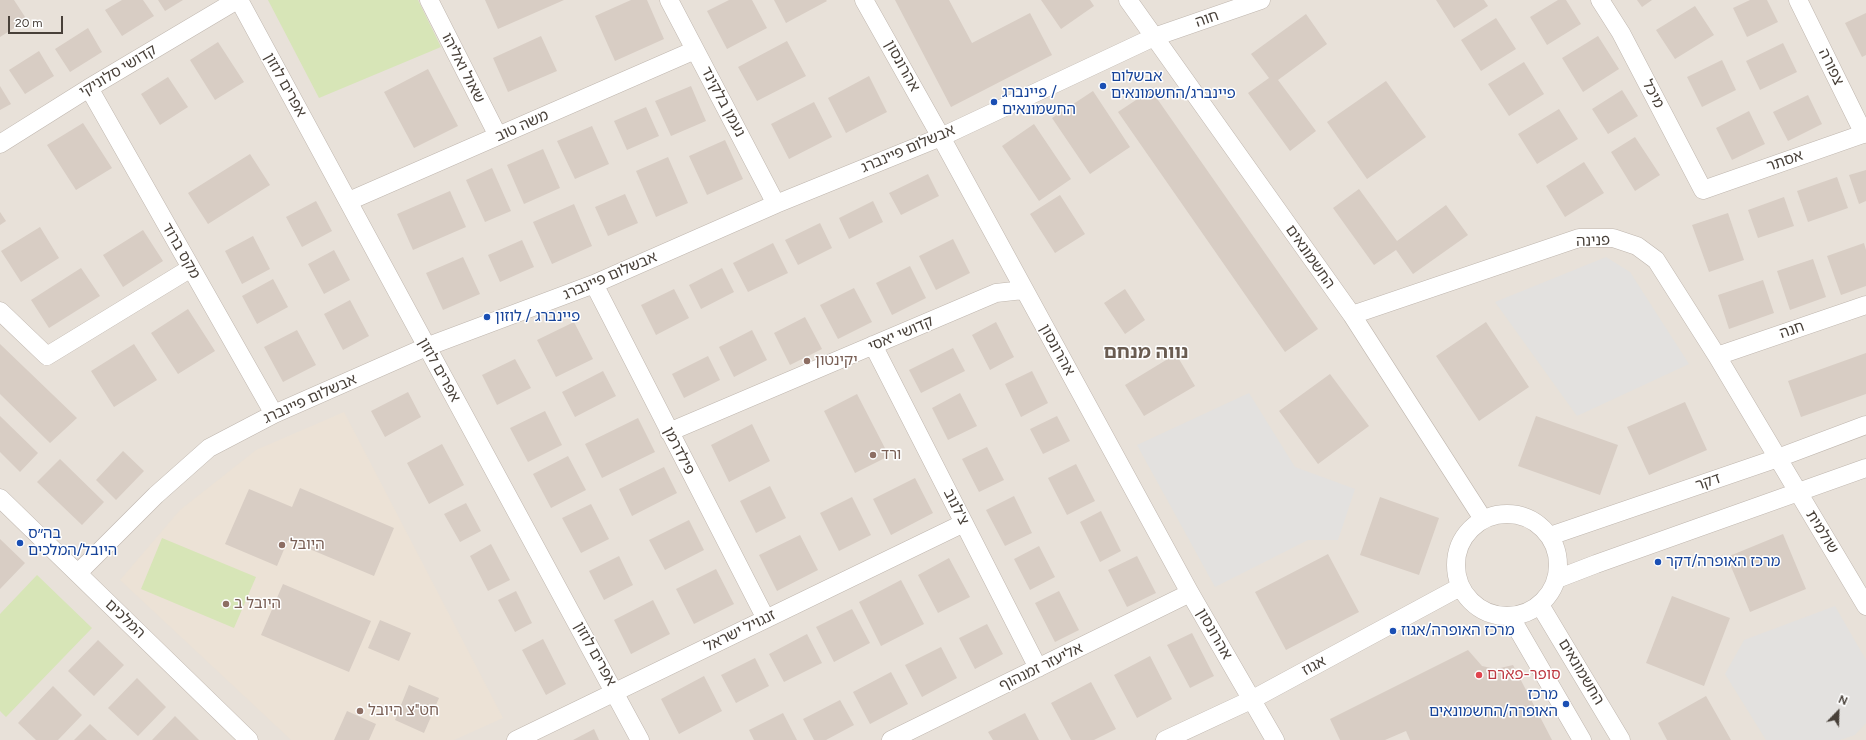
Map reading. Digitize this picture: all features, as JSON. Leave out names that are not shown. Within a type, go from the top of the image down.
[{"type":"street","name":"קדושי סלוניקי","points":[[0,144],[89,88],[238,0]]},
{"type":"street","name":"אפרים לוזון","points":[[238,0],[640,740]]},
{"type":"street","name":"שאול ואליהו","points":[[429,0],[498,136]]},
{"type":"street","name":"נעמן בלקינד","points":[[669,0],[776,204]]},
{"type":"street","name":"אהרונסון","points":[[864,0],[941,136],[1023,290],[1190,593],[1253,699],[1275,740]]},
{"type":"street","name":"החשמונאים","points":[[1128,0],[1352,315],[1483,520]]},
{"type":"street","name":"חוה","points":[[1154,37],[1261,0]]},
{"type":"street","name":"מיכל","points":[[1600,0],[1621,33],[1703,190]]},
{"type":"street","name":"צפורה","points":[[1798,0],[1865,133]]},
{"type":"street","name":"אבשלום פיינברג","points":[[78,573],[156,496],[210,448],[274,414],[426,347],[594,284],[776,204],[941,136],[1154,37]]},
{"type":"street","name":"משה טוב","points":[[348,201],[695,50]]},
{"type":"street","name":"מקס ברוד","points":[[89,88],[274,414]]},
{"type":"street","name":"אסתר","points":[[1703,190],[1865,133]]},
{"type":"street","name":"פנינה","points":[[1352,315],[1579,238],[1613,238],[1637,246],[1656,260],[1717,356],[1778,458]]},
{"type":"street","points":[[0,312],[47,356],[191,268]]},
{"type":"street","name":"פילדרמן","points":[[594,284],[766,619]]},
{"type":"street","name":"קדושי יאסי","points":[[670,432],[996,293],[1023,290]]},
{"type":"street","name":"חנה","points":[[1717,356],[1866,305]]},
{"type":"street","name":"צ'לנוב","points":[[873,345],[1038,668]]},
{"type":"street","name":"דקר","points":[[1550,536],[1778,458],[1866,425]]},
{"type":"street","name":"שולמית","points":[[1778,458],[1798,493],[1863,595]]},
{"type":"street","points":[[1557,579],[1866,468]]},
{"type":"street","name":"המלכים","points":[[0,498],[249,740]]},
{"type":"street","points":[[1497,514],[1512,514],[1527,518],[1539,525],[1550,536],[1556,550],[1559,565],[1557,579],[1553,589],[1540,605],[1521,615],[1495,615],[1480,609],[1469,599],[1460,587],[1456,568],[1458,549],[1464,537],[1472,527],[1483,520],[1497,514]]},
{"type":"street","name":"זנגויל ישראל","points":[[516,740],[964,523]]},
{"type":"street","name":"אגוז","points":[[1165,740],[1253,699],[1460,587]]},
{"type":"street","name":"אליעזר זמנהוף","points":[[891,740],[1190,593]]},
{"type":"street","name":"החשמונאים","points":[[1540,605],[1621,740]]},
{"type":"street","points":[[1510,616],[1582,740]]},
{"type":"shaded area","points":[[0,0],[1866,0],[1866,740],[0,740]]},
{"type":"shaded area","points":[[1606,257],[1630,272],[1689,364],[1577,416],[1495,302]]},
{"type":"shaded area","points":[[1249,393],[1295,467],[1355,489],[1338,540],[1308,540],[1215,587],[1137,445]]},
{"type":"shaded area","name":"היובל","points":[[344,412],[503,718],[454,740],[291,740],[120,580],[180,510],[256,450]]},
{"type":"shaded area","points":[[1835,606],[1866,660],[1866,723],[1855,735],[1840,740],[1766,740],[1725,674],[1744,640]]},
{"type":"green space","points":[[268,0],[418,0],[441,47],[319,98]]},
{"type":"green space","points":[[162,538],[256,577],[234,628],[141,589]]},
{"type":"green space","points":[[37,575],[92,628],[6,717],[0,711],[0,614]]},
{"type":"building","points":[[0,0],[14,0],[27,20],[0,37]]},
{"type":"building","points":[[122,0],[143,0],[154,16],[122,36],[105,10]]},
{"type":"building","points":[[158,0],[183,0],[165,11]]},
{"type":"building","points":[[485,0],[564,0],[498,29]]},
{"type":"building","points":[[631,0],[647,0],[664,39],[615,61],[595,16]]},
{"type":"building","points":[[729,0],[752,0],[767,28],[727,49],[707,11]]},
{"type":"building","points":[[774,0],[826,0],[827,1],[786,23]]},
{"type":"building","points":[[895,0],[949,0],[972,43],[1030,13],[1052,55],[951,107]]},
{"type":"building","points":[[1041,0],[1090,0],[1094,6],[1061,29]]},
{"type":"building","points":[[1436,0],[1484,0],[1488,6],[1454,28]]},
{"type":"building","points":[[1558,0],[1566,0],[1581,24],[1547,45],[1530,17]]},
{"type":"building","points":[[1637,0],[1652,0],[1642,7]]},
{"type":"building","points":[[1750,0],[1767,0],[1778,22],[1747,37],[1733,8]]},
{"type":"building","points":[[1695,6],[1714,35],[1675,59],[1656,30]]},
{"type":"building","points":[[1866,13],[1866,55],[1862,57],[1845,23]]},
{"type":"building","points":[[1306,14],[1327,44],[1278,80],[1316,131],[1290,151],[1248,93],[1269,78],[1251,54]]},
{"type":"building","points":[[1496,18],[1516,49],[1481,71],[1461,40]]},
{"type":"building","points":[[88,28],[102,52],[70,72],[55,49]]},
{"type":"building","points":[[541,36],[557,71],[508,92],[493,58]]},
{"type":"building","points":[[1598,36],[1619,69],[1583,92],[1562,58]]},
{"type":"building","points":[[787,41],[806,76],[757,101],[738,67]]},
{"type":"building","points":[[218,42],[244,82],[215,100],[190,60]]},
{"type":"building","points":[[1783,43],[1797,72],[1760,90],[1746,61]]},
{"type":"building","points":[[39,51],[54,76],[25,94],[9,70]]},
{"type":"building","points":[[1722,60],[1736,90],[1702,107],[1687,77]]},
{"type":"building","points":[[1524,62],[1544,94],[1509,116],[1488,84]]},
{"type":"building","points":[[428,69],[458,126],[414,148],[384,92]]},
{"type":"building","points":[[869,76],[887,112],[846,133],[828,98]]},
{"type":"building","points":[[168,77],[188,107],[160,125],[141,94]]},
{"type":"building","points":[[1386,81],[1426,137],[1367,179],[1327,122]]},
{"type":"building","points":[[0,86],[11,104],[0,110]]},
{"type":"building","points":[[691,86],[706,121],[671,136],[655,101]]},
{"type":"building","points":[[1151,90],[1318,329],[1285,352],[1118,112]]},
{"type":"building","points":[[1622,90],[1638,116],[1608,134],[1592,109]]},
{"type":"building","points":[[1093,91],[1130,147],[1090,174],[1052,118]]},
{"type":"building","points":[[1808,95],[1822,124],[1788,141],[1773,112]]},
{"type":"building","points":[[814,102],[832,137],[789,159],[771,124]]},
{"type":"building","points":[[646,107],[659,136],[627,150],[614,121]]},
{"type":"building","points":[[1559,109],[1578,139],[1537,164],[1518,134]]},
{"type":"building","points":[[1749,111],[1765,144],[1732,160],[1716,128]]},
{"type":"building","points":[[83,123],[112,168],[76,190],[47,145]]},
{"type":"building","points":[[1034,124],[1071,179],[1039,201],[1002,146]]},
{"type":"building","points":[[592,126],[609,164],[575,179],[557,141]]},
{"type":"building","points":[[1635,137],[1660,175],[1635,191],[1611,152]]},
{"type":"building","points":[[725,140],[743,179],[707,195],[689,156]]},
{"type":"building","points":[[543,149],[560,188],[524,204],[507,165]]},
{"type":"building","points":[[250,154],[270,185],[208,224],[188,193]]},
{"type":"building","points":[[668,157],[688,203],[656,217],[636,171]]},
{"type":"building","points":[[1584,162],[1604,193],[1565,217],[1546,186]]},
{"type":"building","points":[[492,168],[511,211],[485,222],[466,180]]},
{"type":"building","points":[[1866,170],[1866,201],[1859,204],[1849,175]]},
{"type":"building","points":[[928,174],[939,196],[901,215],[889,193]]},
{"type":"building","points":[[1837,177],[1848,208],[1808,222],[1797,191]]},
{"type":"building","points":[[1359,189],[1397,241],[1446,205],[1468,235],[1413,274],[1396,250],[1374,265],[1333,208]]},
{"type":"building","points":[[450,191],[466,227],[413,250],[397,214]]},
{"type":"building","points":[[625,194],[638,223],[608,236],[595,207]]},
{"type":"building","points":[[1060,195],[1085,234],[1055,253],[1030,214]]},
{"type":"building","points":[[1784,197],[1794,226],[1758,238],[1748,210]]},
{"type":"building","points":[[316,201],[332,231],[302,247],[286,217]]},
{"type":"building","points":[[873,201],[883,222],[849,239],[839,218]]},
{"type":"building","points":[[574,204],[592,246],[552,264],[533,222]]},
{"type":"building","points":[[0,212],[6,221],[0,225]]},
{"type":"building","points":[[1728,213],[1744,260],[1709,272],[1692,225]]},
{"type":"building","points":[[820,223],[832,248],[798,265],[785,240]]},
{"type":"building","points":[[40,227],[59,258],[21,282],[1,251]]},
{"type":"building","points":[[143,230],[163,261],[123,287],[103,255]]},
{"type":"building","points":[[253,236],[270,269],[242,284],[225,251]]},
{"type":"building","points":[[953,239],[970,273],[936,290],[919,256]]},
{"type":"building","points":[[522,240],[534,267],[500,282],[488,255]]},
{"type":"building","points":[[773,243],[788,273],[748,292],[733,263]]},
{"type":"building","points":[[1864,243],[1866,250],[1866,286],[1841,295],[1827,256]]},
{"type":"building","points":[[334,250],[350,280],[324,294],[308,264]]},
{"type":"building","points":[[463,257],[480,294],[443,310],[426,273]]},
{"type":"building","points":[[1813,259],[1826,297],[1790,310],[1777,271]]},
{"type":"building","points":[[910,266],[926,298],[892,315],[876,283]]},
{"type":"building","points":[[81,268],[100,296],[49,328],[31,300]]},
{"type":"building","points":[[722,268],[734,292],[701,309],[689,285]]},
{"type":"building","points":[[273,279],[288,307],[257,324],[242,296]]},
{"type":"building","points":[[1763,280],[1774,313],[1729,329],[1718,295]]},
{"type":"building","points":[[854,288],[872,322],[838,339],[820,305]]},
{"type":"building","points":[[674,289],[689,318],[656,335],[641,305]]},
{"type":"building","points":[[1125,289],[1145,320],[1125,334],[1104,303]]},
{"type":"building","points":[[350,300],[369,336],[343,350],[324,314]]},
{"type":"building","points":[[188,309],[215,351],[178,374],[151,333]]},
{"type":"building","points":[[805,317],[822,349],[790,365],[774,333]]},
{"type":"building","points":[[574,322],[593,359],[556,377],[537,340]]},
{"type":"building","points":[[996,322],[1014,357],[990,370],[972,335]]},
{"type":"building","points":[[1486,322],[1529,387],[1479,421],[1436,356]]},
{"type":"building","points":[[297,330],[316,365],[283,382],[264,347]]},
{"type":"building","points":[[752,330],[767,360],[734,377],[719,347]]},
{"type":"building","points":[[0,344],[77,418],[50,443],[0,394]]},
{"type":"building","points":[[134,344],[157,380],[114,407],[91,371]]},
{"type":"building","points":[[953,348],[965,371],[921,393],[909,370]]},
{"type":"building","points":[[1866,353],[1866,394],[1801,417],[1788,381]]},
{"type":"building","points":[[1176,354],[1195,386],[1144,416],[1125,385]]},
{"type":"building","points":[[708,356],[720,380],[684,398],[672,374]]},
{"type":"building","points":[[515,359],[531,388],[497,405],[482,375]]},
{"type":"building","points":[[603,371],[616,396],[575,417],[562,392]]},
{"type":"building","points":[[1032,371],[1048,403],[1021,417],[1005,384]]},
{"type":"building","points":[[1330,374],[1369,426],[1318,464],[1279,411]]},
{"type":"building","points":[[408,392],[421,417],[385,437],[371,411]]},
{"type":"building","points":[[960,393],[977,426],[948,440],[932,408]]},
{"type":"building","points":[[857,394],[889,456],[855,473],[824,411]]},
{"type":"building","points":[[1685,402],[1707,450],[1649,475],[1627,427]]},
{"type":"building","points":[[545,411],[562,445],[528,462],[510,428]]},
{"type":"building","points":[[0,416],[38,453],[20,472],[0,452]]},
{"type":"building","points":[[1057,416],[1070,441],[1043,454],[1030,429]]},
{"type":"building","points":[[1536,416],[1618,445],[1600,495],[1518,466]]},
{"type":"building","points":[[638,418],[655,452],[602,478],[585,444]]},
{"type":"building","points":[[752,424],[770,461],[729,482],[711,445]]},
{"type":"building","points":[[442,444],[464,485],[429,504],[407,463]]},
{"type":"building","points":[[987,447],[1004,480],[979,492],[962,459]]},
{"type":"building","points":[[123,451],[144,471],[116,500],[96,480]]},
{"type":"building","points":[[568,456],[586,490],[551,508],[533,474]]},
{"type":"building","points":[[60,459],[104,502],[82,525],[37,482]]},
{"type":"building","points":[[1076,464],[1095,501],[1067,515],[1048,478]]},
{"type":"building","points":[[664,467],[677,493],[632,516],[619,489]]},
{"type":"building","points":[[915,478],[933,513],[891,535],[873,499]]},
{"type":"building","points":[[770,486],[786,518],[756,533],[740,501]]},
{"type":"building","points":[[300,488],[394,528],[374,576],[288,540],[277,566],[225,544],[249,489],[292,507]]},
{"type":"building","points":[[1014,496],[1032,533],[1005,546],[986,510]]},
{"type":"building","points":[[852,497],[871,535],[839,551],[820,513]]},
{"type":"building","points":[[1380,497],[1439,518],[1419,575],[1360,555]]},
{"type":"building","points":[[466,503],[481,531],[460,542],[444,514]]},
{"type":"building","points":[[591,504],[609,539],[581,553],[562,518]]},
{"type":"building","points":[[1101,511],[1121,551],[1100,562],[1080,522]]},
{"type":"building","points":[[689,520],[704,550],[665,570],[649,540]]},
{"type":"building","points":[[1783,534],[1806,589],[1750,612],[1727,557]]},
{"type":"building","points":[[800,535],[818,570],[777,591],[759,555]]},
{"type":"building","points":[[0,539],[25,563],[0,589]]},
{"type":"building","points":[[491,544],[510,580],[488,591],[470,556]]},
{"type":"building","points":[[1039,546],[1055,577],[1030,590],[1014,559]]},
{"type":"building","points":[[1328,554],[1359,612],[1286,650],[1255,592]]},
{"type":"building","points":[[619,556],[633,585],[604,600],[589,571]]},
{"type":"building","points":[[1137,556],[1156,593],[1127,607],[1108,570]]},
{"type":"building","points":[[949,558],[970,597],[938,613],[918,575]]},
{"type":"building","points":[[716,569],[734,604],[694,624],[676,589]]},
{"type":"building","points":[[901,580],[924,624],[881,646],[859,602]]},
{"type":"building","points":[[283,584],[371,621],[349,672],[261,635]]},
{"type":"building","points":[[516,591],[532,623],[515,632],[498,600]]},
{"type":"building","points":[[1059,591],[1079,630],[1055,642],[1035,603]]},
{"type":"building","points":[[1672,596],[1730,618],[1704,686],[1646,663]]},
{"type":"building","points":[[653,600],[670,634],[631,654],[614,620]]},
{"type":"building","points":[[852,609],[870,643],[834,662],[816,627]]},
{"type":"building","points":[[380,620],[411,633],[399,661],[368,648]]},
{"type":"building","points":[[987,624],[1003,654],[975,669],[959,638]]},
{"type":"building","points":[[1192,633],[1214,676],[1190,688],[1167,645]]},
{"type":"building","points":[[807,634],[822,663],[784,682],[769,654]]},
{"type":"building","points":[[543,639],[566,684],[546,695],[522,650]]},
{"type":"building","points":[[98,640],[124,665],[94,696],[68,671]]},
{"type":"building","points":[[941,647],[957,678],[922,697],[905,665]]},
{"type":"building","points":[[1468,650],[1482,666],[1496,669],[1513,665],[1552,740],[1410,740],[1406,731],[1385,740],[1340,740],[1330,719]]},
{"type":"building","points":[[1150,656],[1172,699],[1137,718],[1114,675]]},
{"type":"building","points":[[755,658],[769,686],[736,703],[721,675]]},
{"type":"building","points":[[891,672],[908,704],[870,724],[853,692]]},
{"type":"building","points":[[704,676],[722,711],[679,734],[661,699]]},
{"type":"building","points":[[137,678],[166,707],[138,736],[108,708]]},
{"type":"building","points":[[1091,682],[1116,729],[1094,740],[1071,740],[1051,703]]},
{"type":"building","points":[[409,685],[439,698],[424,733],[395,720]]},
{"type":"building","points":[[53,686],[82,715],[58,740],[36,740],[18,723]]},
{"type":"building","points":[[1706,696],[1731,740],[1667,740],[1658,723]]},
{"type":"building","points":[[840,700],[854,725],[826,740],[814,740],[803,719]]},
{"type":"building","points":[[347,711],[376,724],[369,740],[334,740]]},
{"type":"building","points":[[783,713],[797,740],[754,740],[749,730]]},
{"type":"building","points":[[1025,713],[1039,740],[993,740],[988,732]]},
{"type":"building","points":[[175,716],[199,740],[152,740]]},
{"type":"building","points":[[90,724],[107,740],[74,740]]},
{"type":"building","points":[[594,729],[599,740],[573,740]]},
{"type":"place","name":"אבשלום פיינברג/החשמונאים","points":[[1103,86]]},
{"type":"place","name":"פיינברג / החשמונאים","points":[[994,102]]},
{"type":"place","name":"פיינברג / לוזון","points":[[487,317]]},
{"type":"place","name":"יקינטון","points":[[807,361]]},
{"type":"place","name":"ורד","points":[[873,455]]},
{"type":"place","name":"בה״ס היובל/המלכים","points":[[20,543]]},
{"type":"place","name":"היובל","points":[[282,545]]},
{"type":"place","name":"מרכז האופרה/דקר","points":[[1658,562]]},
{"type":"place","name":"היובל ב","points":[[226,604]]},
{"type":"place","name":"מרכז האופרה/אגוז","points":[[1393,631]]},
{"type":"place","name":"סופר-פארם","points":[[1479,675]]},
{"type":"place","name":"מרכז האופרה/החשמונאים","points":[[1566,704]]},
{"type":"place","name":"חט\"צ היובל","points":[[360,711]]},
{"type":"district","name":"נווה מנחם","points":[[1146,352]]}]
